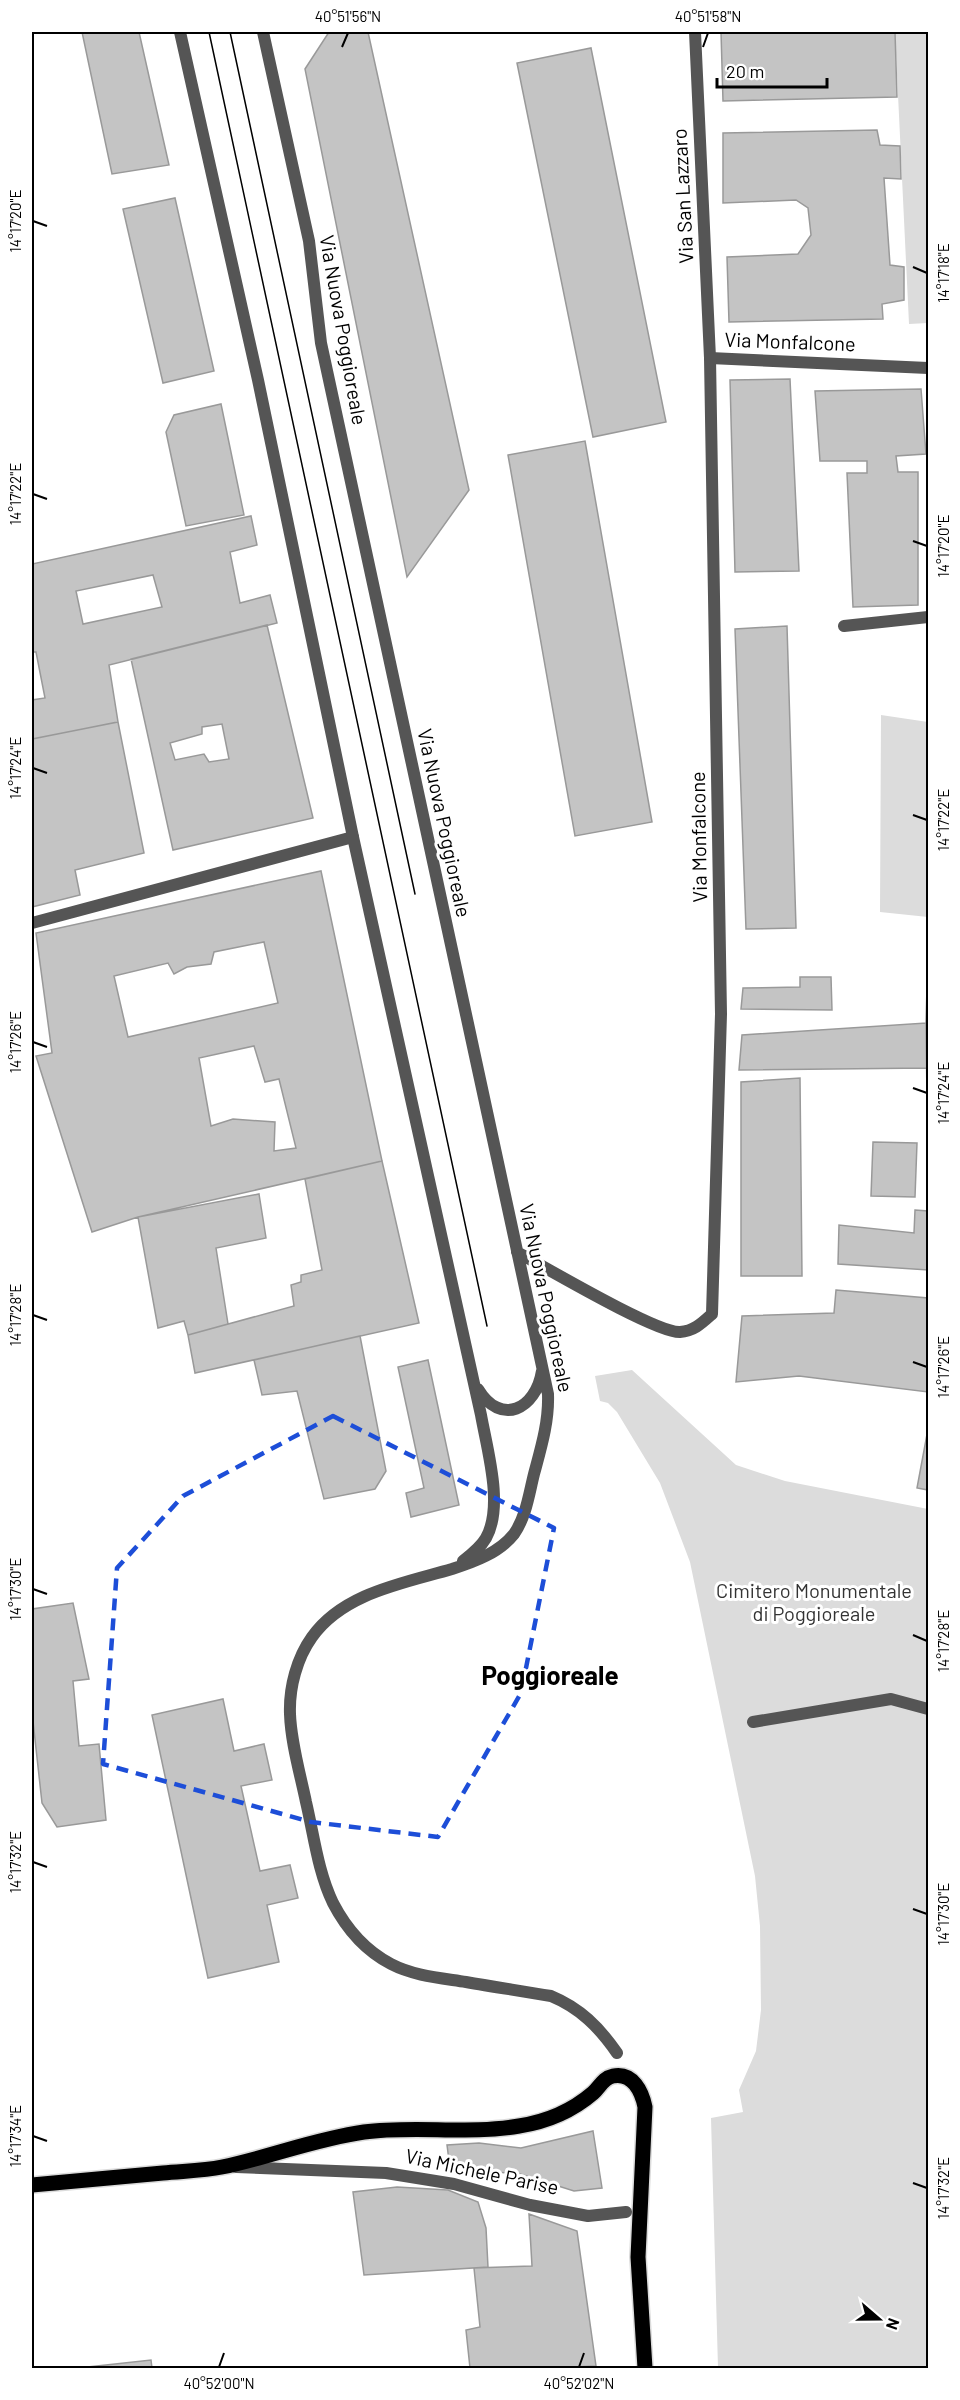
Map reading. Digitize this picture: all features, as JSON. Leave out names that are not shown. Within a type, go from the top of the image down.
[{"type":"main road","name":"Via Michele Parise","points":[[32,2185],[221,2167],[364,2132],[398,2129],[517,2127],[543,2121],[566,2110],[593,2093],[602,2082],[613,2076],[623,2076],[638,2087],[645,2107],[638,2257],[645,2368]]},
{"type":"street","name":"Via Nuova Poggioreale","points":[[180,32],[261,391],[353,837],[474,1383],[492,1482],[494,1513],[486,1538],[477,1550],[462,1562],[438,1573]]},
{"type":"street","name":"Via Nuova Poggioreale","points":[[263,32],[309,241],[321,343],[548,1394],[547,1422],[521,1521],[506,1541],[487,1555],[473,1562],[369,1594],[346,1605],[327,1618],[312,1637],[299,1660],[293,1684],[290,1712],[293,1740],[321,1869],[333,1902],[350,1930],[370,1950],[392,1964],[419,1975],[539,1994],[570,2004],[586,2016],[617,2053]]},
{"type":"street","name":"Via San Lazzaro","points":[[695,32],[710,358]]},
{"type":"street","name":"Via Monfalcone","points":[[517,1252],[633,1314],[671,1331],[681,1332],[697,1327],[712,1314],[721,1014],[710,358],[928,368]]},
{"type":"street","points":[[844,626],[928,618]]},
{"type":"street","points":[[32,922],[353,837]]},
{"type":"street","points":[[474,1383],[484,1399],[496,1407],[511,1411],[525,1406],[532,1398],[540,1383],[543,1366]]},
{"type":"street","points":[[753,1722],[891,1699],[928,1709]]},
{"type":"street","name":"Via Michele Parise","points":[[221,2167],[386,2174],[454,2184],[530,2205],[588,2216],[626,2212]]},
{"type":"highlighted area","points":[[333,1416],[554,1528],[521,1693],[438,1837],[311,1822],[103,1764],[117,1568],[183,1496]]},
{"type":"green space","points":[[895,32],[928,32],[928,323],[909,324]]},
{"type":"green space","points":[[881,715],[928,722],[928,917],[880,912]]},
{"type":"green space","name":"Cimitero Monumentale di Poggioreale","points":[[632,1370],[736,1465],[785,1481],[928,1509],[928,2368],[718,2368],[711,2118],[743,2112],[739,2090],[756,2051],[761,2010],[760,1926],[755,1876],[690,1562],[660,1483],[617,1412],[608,1403],[600,1401],[595,1376]]},
{"type":"building","points":[[82,32],[139,32],[169,165],[112,174]]},
{"type":"building","points":[[329,32],[368,32],[469,490],[407,577],[305,69]]},
{"type":"building","points":[[721,32],[895,32],[897,97],[723,101]]},
{"type":"building","points":[[591,48],[666,422],[593,437],[517,63]]},
{"type":"building","points":[[877,130],[880,145],[900,146],[901,179],[884,178],[890,265],[904,267],[904,300],[882,304],[883,319],[729,322],[727,257],[798,254],[811,235],[808,208],[796,200],[723,203],[723,133]]},
{"type":"building","points":[[175,198],[214,371],[163,383],[123,209]]},
{"type":"building","points":[[790,379],[799,571],[735,572],[730,380]]},
{"type":"building","points":[[921,389],[926,454],[896,456],[898,472],[918,472],[918,605],[853,607],[847,473],[867,473],[867,461],[820,461],[815,391]]},
{"type":"building","points":[[221,404],[244,515],[186,526],[166,432],[174,415]]},
{"type":"building","points":[[585,441],[652,822],[575,836],[508,455]]},
{"type":"building","points":[[251,516],[257,545],[230,552],[240,603],[270,595],[277,623],[109,665],[118,722],[32,739],[32,700],[45,698],[36,652],[32,652],[32,564]],"holes":[[[153,575],[162,607],[83,624],[76,591]]]},
{"type":"building","points":[[267,625],[313,818],[173,850],[131,659]],"holes":[[[222,724],[229,759],[209,762],[204,754],[175,760],[170,743],[202,734],[202,727]]]},
{"type":"building","points":[[787,626],[796,928],[746,929],[735,629]]},
{"type":"building","points":[[118,722],[144,853],[75,870],[80,895],[32,907],[32,739]]},
{"type":"building","points":[[321,871],[382,1161],[138,1217],[92,1232],[36,1056],[52,1053],[36,933]],"holes":[[[264,942],[278,1003],[128,1037],[114,976],[168,963],[174,974],[187,967],[211,964],[214,952]],[[254,1046],[265,1082],[279,1079],[296,1148],[274,1151],[275,1122],[233,1119],[211,1126],[199,1058]]]},
{"type":"building","points":[[928,952],[928,1177],[926,1023]]},
{"type":"building","points":[[800,977],[831,977],[832,1010],[741,1009],[743,988],[800,987]]},
{"type":"building","points":[[926,1023],[927,1068],[739,1070],[742,1035]]},
{"type":"building","points":[[800,1078],[802,1276],[741,1276],[741,1082]]},
{"type":"building","points":[[873,1142],[917,1143],[915,1197],[871,1196]]},
{"type":"building","points":[[382,1161],[419,1323],[195,1373],[188,1335],[294,1306],[291,1285],[301,1282],[301,1275],[322,1270],[305,1179]]},
{"type":"building","points":[[259,1194],[266,1238],[216,1248],[228,1324],[188,1335],[184,1321],[158,1328],[138,1217]]},
{"type":"building","points":[[915,1210],[928,1211],[928,1270],[838,1264],[839,1225],[914,1233]]},
{"type":"building","points":[[836,1290],[928,1298],[928,1392],[799,1376],[736,1382],[742,1316],[834,1313]]},
{"type":"building","points":[[360,1336],[386,1471],[375,1489],[324,1499],[297,1391],[262,1395],[254,1360]]},
{"type":"building","points":[[428,1360],[459,1505],[411,1517],[406,1493],[424,1488],[398,1367]]},
{"type":"building","points":[[928,1429],[928,1490],[917,1488]]},
{"type":"building","points":[[73,1603],[89,1679],[73,1681],[79,1746],[99,1744],[106,1820],[57,1827],[42,1803],[32,1712],[32,1609]]},
{"type":"building","points":[[223,1699],[234,1751],[264,1744],[272,1780],[241,1786],[260,1871],[290,1865],[298,1898],[267,1905],[279,1962],[208,1978],[152,1715]]},
{"type":"building","points":[[593,2131],[602,2188],[574,2191],[520,2174],[450,2168],[447,2145],[479,2143],[521,2148]]},
{"type":"building","points":[[397,2187],[448,2190],[478,2202],[486,2228],[488,2267],[364,2275],[353,2192]]},
{"type":"building","points":[[529,2214],[577,2231],[596,2366],[470,2368],[466,2330],[480,2327],[474,2268],[532,2266]]},
{"type":"building","points":[[151,2360],[152,2368],[88,2368],[88,2367]]},
{"type":"tram line","points":[[209,32],[487,1326]]},
{"type":"tram line","points":[[230,32],[415,894]]},
{"type":"district","name":"Poggioreale","points":[[550,1676]]}]
